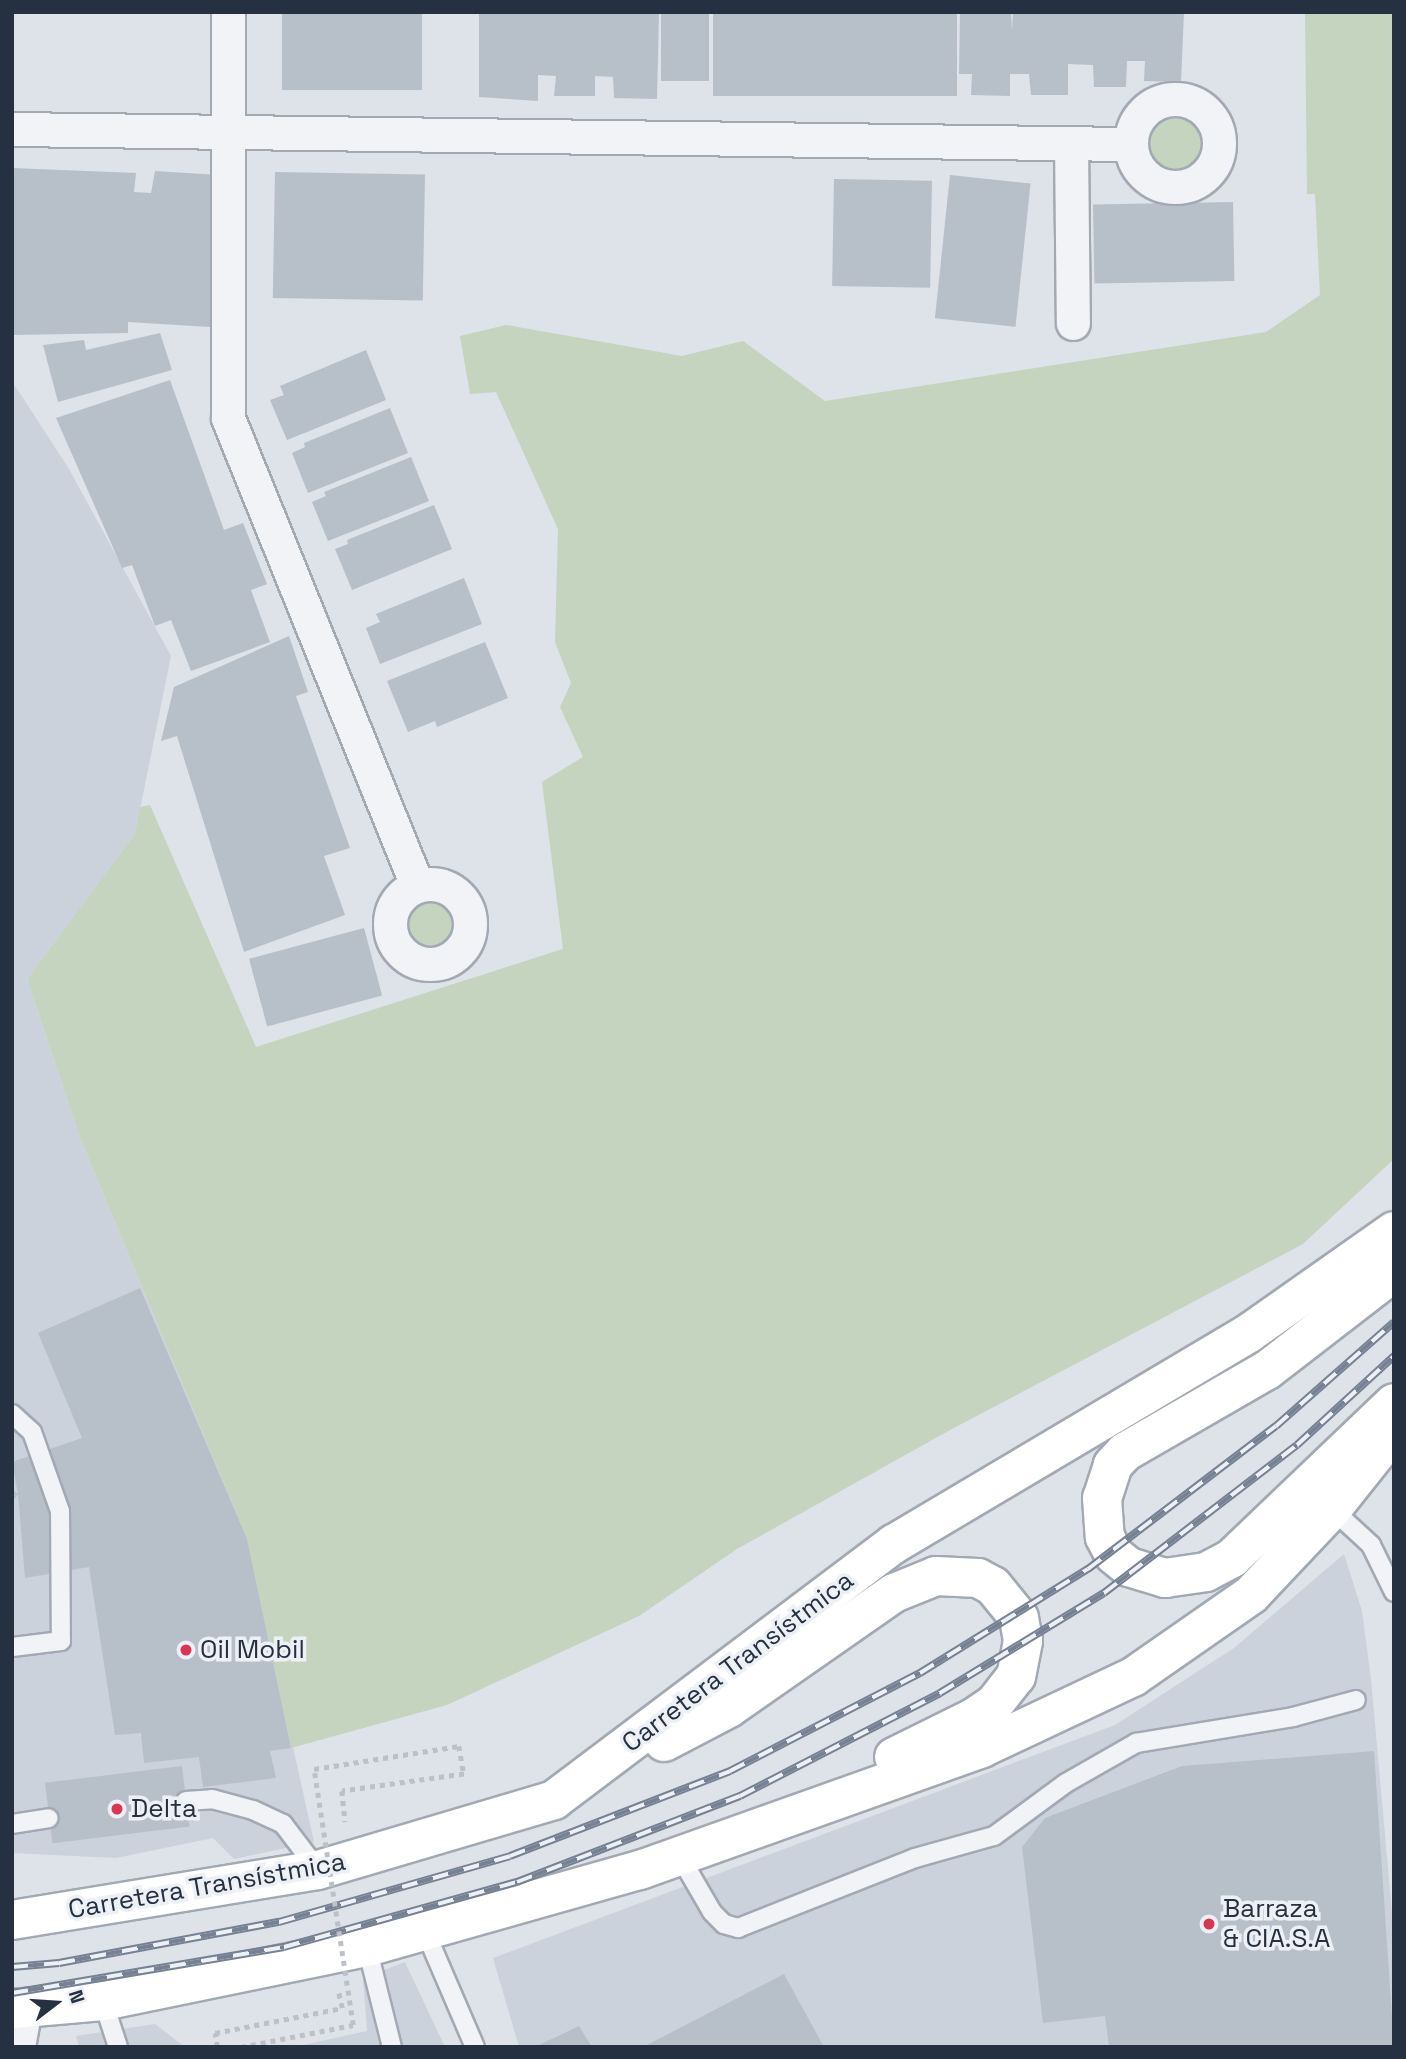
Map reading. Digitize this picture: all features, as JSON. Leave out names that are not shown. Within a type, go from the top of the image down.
[{"type":"main road","name":"Carretera Transístmica","points":[[12,1920],[318,1870],[554,1800],[894,1544],[1249,1333],[1394,1231]]},
{"type":"main road","points":[[1394,1272],[1268,1370],[1125,1452],[1114,1465],[1102,1499],[1105,1537],[1114,1555],[1129,1567],[1165,1578],[1206,1572],[1232,1558],[1394,1403]]},
{"type":"main road","points":[[18,2009],[103,2001],[367,1947],[679,1855],[982,1748],[1133,1677],[1251,1595],[1332,1509],[1394,1431]]},
{"type":"main road","points":[[554,1800],[729,1708],[850,1621],[918,1581],[959,1574],[978,1578],[1007,1600],[1019,1618],[1022,1657],[1016,1676],[994,1704],[953,1728],[722,1841]]},
{"type":"street","points":[[229,12],[225,132],[228,418],[417,885]]},
{"type":"street","points":[[12,129],[1131,144]]},
{"type":"street","points":[[1071,144],[1073,323]]},
{"type":"street","points":[[18,2009],[18,2047]]},
{"type":"lane","points":[[12,1415],[32,1432],[60,1511],[61,1641],[12,1647]]},
{"type":"lane","points":[[1332,1509],[1371,1545],[1394,1592]]},
{"type":"lane","points":[[679,1855],[712,1912],[724,1924],[738,1928],[915,1858],[994,1836],[1066,1783],[1136,1743],[1293,1717],[1356,1700]]},
{"type":"lane","points":[[186,1801],[212,1799],[253,1810],[283,1824],[318,1870]]},
{"type":"lane","points":[[12,1824],[49,1818]]},
{"type":"lane","points":[[425,1931],[475,2047]]},
{"type":"lane","points":[[367,1947],[392,2047]]},
{"type":"lane","points":[[103,2001],[118,2047]]},
{"type":"path","points":[[242,2047],[354,2025],[314,1769],[458,1746],[464,1774],[342,1791]]},
{"type":"path","points":[[217,2047],[215,2032],[342,2008]]},
{"type":"shaded area","points":[[12,381],[69,469],[171,656],[135,834],[27,979],[81,1140],[247,1539],[314,1842],[234,1859],[213,1838],[116,1858],[12,1853]]},
{"type":"shaded area","points":[[1344,1554],[1362,1611],[1371,1679],[1394,1936],[1394,2047],[519,2047],[493,1958],[1115,1725],[1234,1648]]},
{"type":"shaded area","points":[[405,1962],[445,2047],[294,2047],[367,2031],[363,1978]]},
{"type":"shaded area","points":[[155,2024],[185,2047],[79,2047],[76,2036]]},
{"type":"green space","points":[[1305,12],[1394,12],[1394,1159],[1303,1244],[950,1430],[737,1549],[639,1616],[447,1705],[291,1748],[247,1539],[81,1140],[27,979],[135,834],[140,807],[150,805],[256,1047],[563,949],[542,782],[583,757],[560,707],[571,683],[555,642],[558,529],[496,392],[470,394],[460,336],[506,325],[682,356],[743,341],[825,401],[1266,332],[1320,295],[1315,194],[1307,194]]},
{"type":"green space","points":[[1171,114],[1183,114],[1198,122],[1206,137],[1206,149],[1198,164],[1183,172],[1171,172],[1156,164],[1148,149],[1148,137],[1156,122]]},
{"type":"green space","points":[[425,895],[437,895],[452,903],[460,918],[460,930],[452,945],[437,953],[425,953],[410,945],[402,930],[402,918],[410,903]]},
{"type":"building","points":[[282,12],[422,12],[422,90],[282,90]]},
{"type":"building","points":[[479,12],[659,12],[657,99],[614,98],[613,77],[595,76],[595,96],[554,96],[556,76],[538,75],[538,101],[479,97]]},
{"type":"building","points":[[661,12],[709,12],[709,81],[661,81]]},
{"type":"building","points":[[713,12],[957,12],[957,96],[713,96]]},
{"type":"building","points":[[960,12],[1011,12],[1012,31],[1013,12],[1184,12],[1181,82],[1144,81],[1145,61],[1127,61],[1126,87],[1094,87],[1093,65],[1068,64],[1068,95],[1031,95],[1029,74],[1010,74],[1010,96],[971,95],[972,74],[959,74]]},
{"type":"building","points":[[12,168],[136,173],[134,192],[151,193],[155,171],[218,175],[210,327],[128,322],[128,333],[12,335]]},
{"type":"building","points":[[275,172],[425,175],[423,301],[273,298]]},
{"type":"building","points":[[950,175],[1031,183],[1016,327],[935,318]]},
{"type":"building","points":[[834,179],[932,181],[930,288],[832,286]]},
{"type":"building","points":[[1233,202],[1234,281],[1094,283],[1093,204]]},
{"type":"building","points":[[160,333],[172,370],[58,402],[43,345],[84,340],[86,350]]},
{"type":"building","points":[[366,350],[386,400],[287,440],[270,400],[284,395],[280,386]]},
{"type":"building","points":[[170,380],[224,530],[243,523],[267,584],[251,590],[270,642],[191,671],[171,620],[155,626],[132,565],[122,568],[56,418]]},
{"type":"building","points":[[390,408],[408,453],[308,493],[292,453],[305,447],[304,443]]},
{"type":"building","points":[[411,457],[429,501],[328,541],[312,502],[326,496],[324,492]]},
{"type":"building","points":[[434,505],[452,549],[352,590],[335,549],[348,544],[347,540]]},
{"type":"building","points":[[464,578],[482,624],[380,664],[366,628],[380,622],[376,614]]},
{"type":"building","points":[[289,636],[308,692],[296,696],[350,848],[324,856],[345,915],[244,952],[177,736],[161,741],[174,687]]},
{"type":"building","points":[[485,642],[508,698],[437,727],[435,721],[408,732],[387,681]]},
{"type":"building","points":[[364,928],[382,996],[267,1026],[249,959]]},
{"type":"building","points":[[140,1288],[247,1539],[291,1748],[270,1751],[276,1778],[203,1787],[199,1757],[144,1763],[141,1733],[115,1735],[89,1567],[25,1578],[18,1494],[12,1462],[82,1438],[38,1333]]},
{"type":"building","points":[[12,1489],[18,1494],[12,1502]]},
{"type":"building","name":"Barraza & CIA.S.A","points":[[1374,1751],[1394,2047],[1109,2047],[1105,2016],[1043,2023],[1022,1847],[1045,1818],[1182,1766]]},
{"type":"building","name":"Delta","points":[[182,1766],[189,1827],[52,1843],[45,1783]]},
{"type":"building","points":[[784,1974],[824,2047],[643,2047]]},
{"type":"building","points":[[579,2026],[592,2047],[535,2047]]},
{"type":"railway","points":[[12,1967],[59,1963],[279,1922],[510,1856],[730,1771],[920,1673],[1088,1569],[1276,1426],[1394,1322]]},
{"type":"railway","points":[[12,1993],[284,1947],[517,1882],[740,1796],[940,1693],[1104,1593],[1297,1445],[1394,1356]]},
{"type":"place","name":"Oil Mobil","points":[[186,1650]]},
{"type":"place","name":"Delta","points":[[117,1809]]},
{"type":"place","name":"Barraza & CIA.S.A","points":[[1209,1924]]}]
